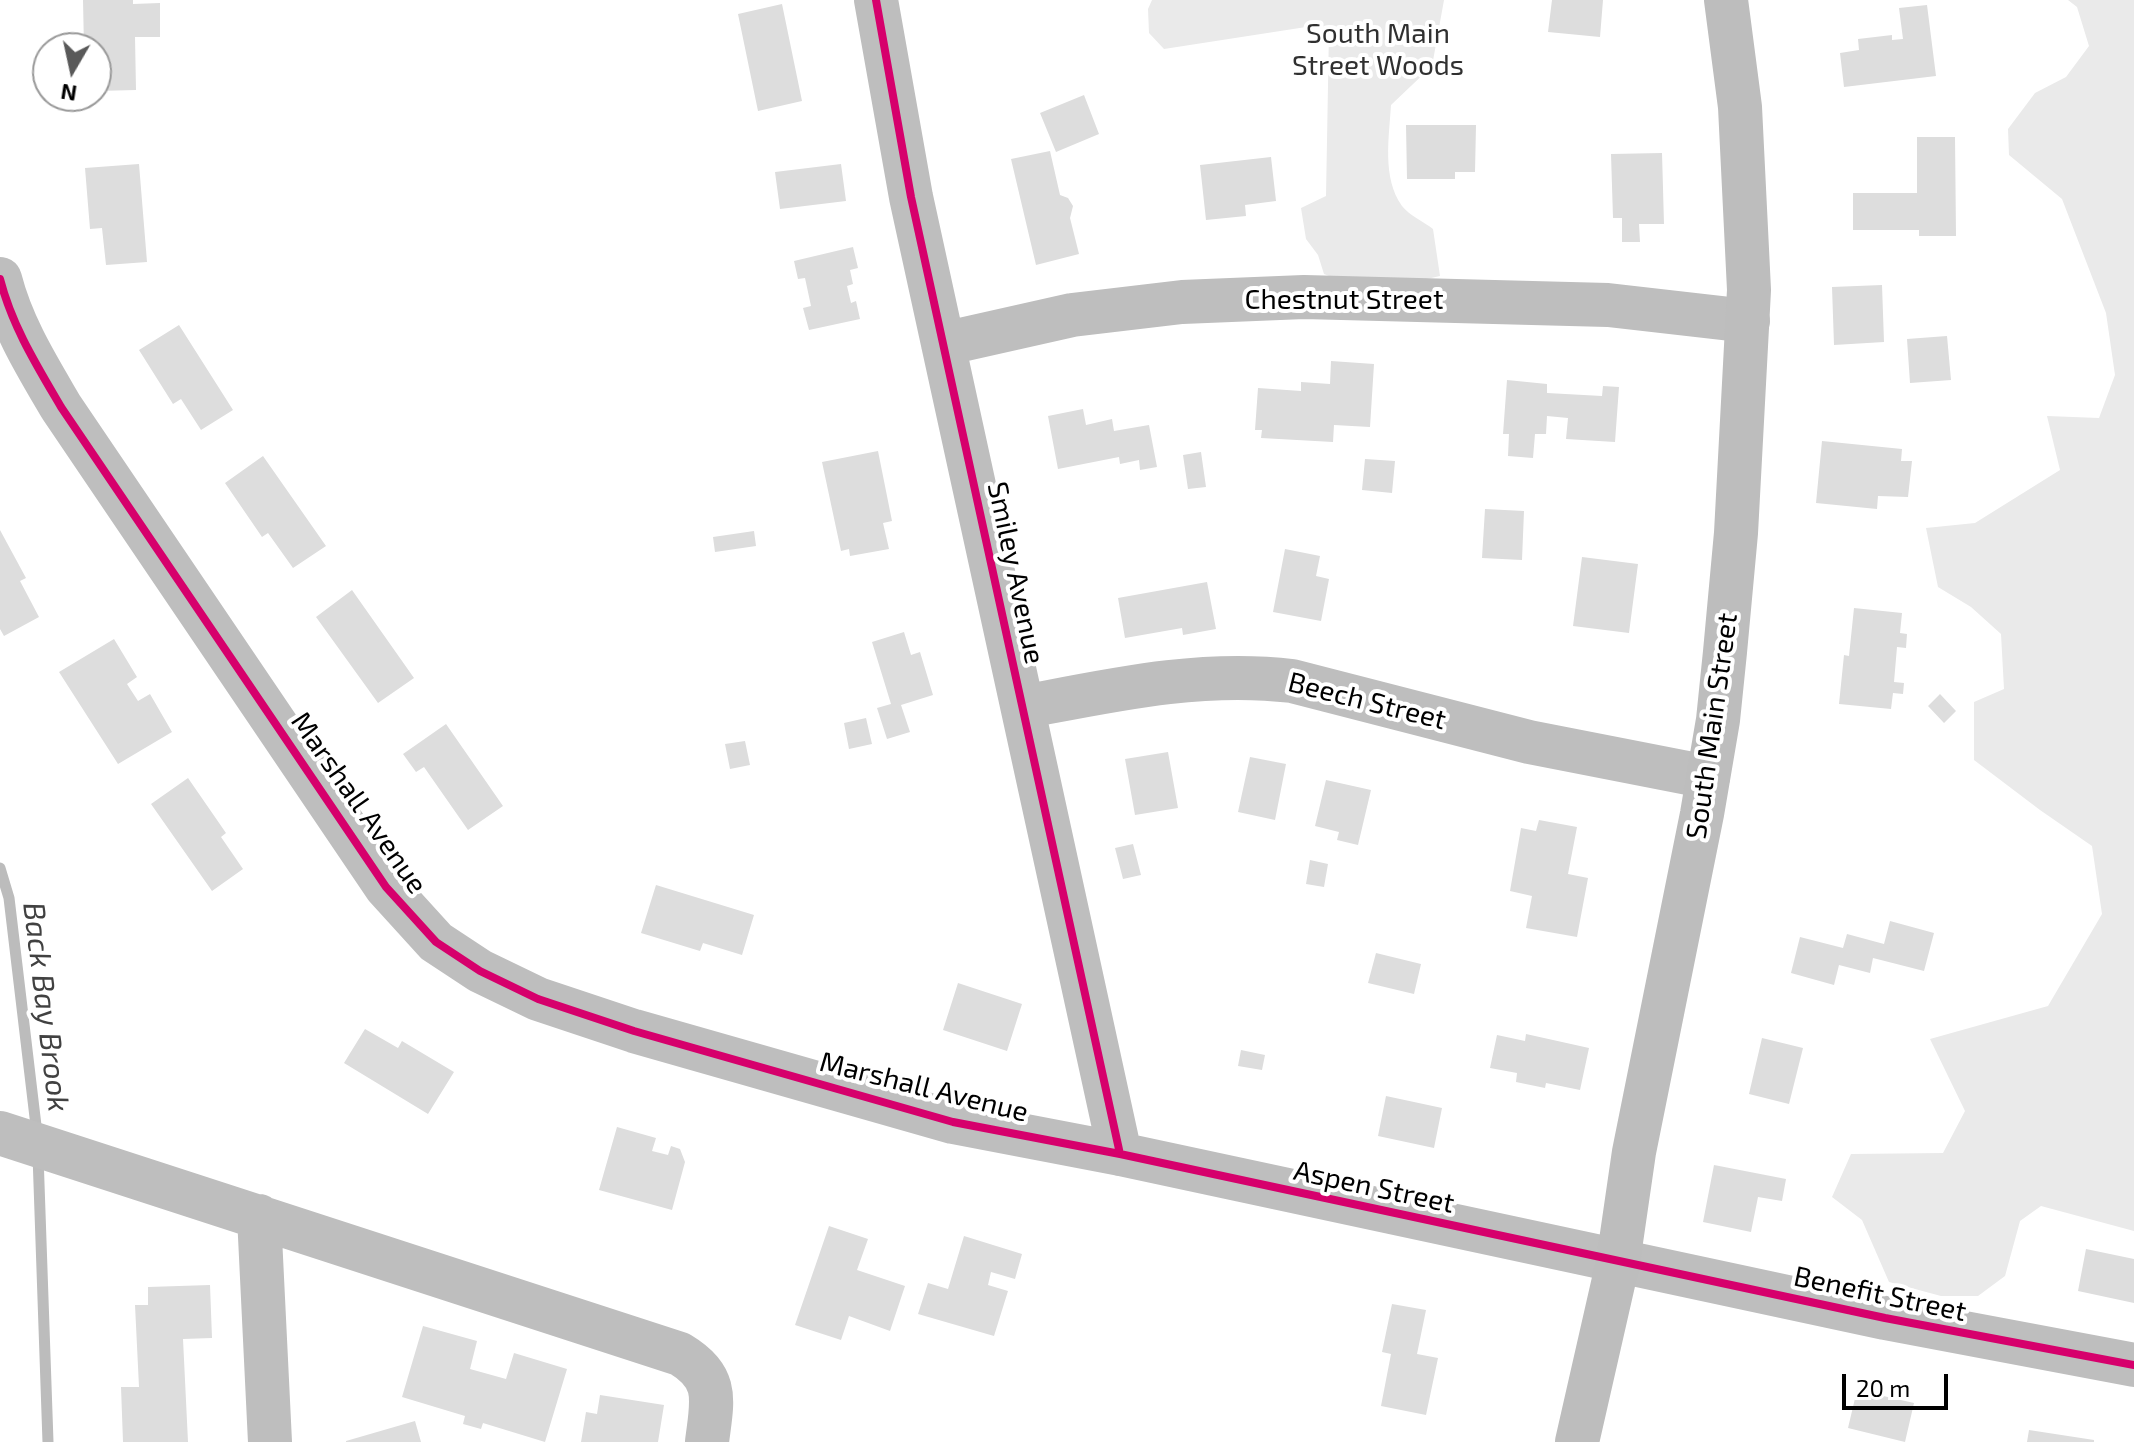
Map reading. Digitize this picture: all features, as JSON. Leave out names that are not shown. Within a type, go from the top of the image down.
[{"type":"main road","name":"South Main Street","points":[[1577,1442],[1618,1262],[1634,1152],[1708,777],[1727,637],[1748,321],[1745,169],[1726,0]]},
{"type":"street","name":"Smiley Avenue","points":[[876,0],[911,197],[1120,1154]]},
{"type":"street","name":"Marshall Avenue","points":[[0,279],[27,350],[61,407],[386,887],[436,942],[480,971],[538,999],[634,1031],[953,1122],[1120,1154]]},
{"type":"street","name":"Chestnut Street","points":[[943,344],[1072,315],[1182,302],[1304,297],[1608,305],[1748,321]]},
{"type":"street","name":"Beech Street","points":[[1023,707],[1150,683],[1254,676],[1292,681],[1529,742],[1708,777]]},
{"type":"street","points":[[9,1136],[680,1354],[699,1365],[710,1382],[707,1442]]},
{"type":"street","name":"Aspen Street","points":[[1120,1154],[1618,1262]]},
{"type":"street","points":[[259,1216],[270,1442]]},
{"type":"street","name":"Benefit Street","points":[[1618,1262],[1885,1318],[2134,1365]]},
{"type":"green space","name":"South Main Street Woods","points":[[1152,0],[1444,0],[1432,66],[1391,105],[1388,144],[1389,170],[1396,195],[1405,209],[1433,229],[1440,276],[1382,286],[1340,280],[1324,274],[1318,255],[1306,239],[1301,208],[1326,196],[1329,30],[1319,25],[1164,49],[1149,33],[1148,9]]},
{"type":"green space","points":[[2068,0],[2134,0],[2134,1231],[2041,1206],[2020,1221],[2005,1276],[1978,1296],[1941,1296],[1889,1282],[1862,1220],[1832,1197],[1851,1154],[1943,1153],[1965,1111],[1930,1039],[2048,1006],[2102,914],[2092,846],[1974,760],[1974,702],[2004,689],[2001,634],[1971,607],[1938,587],[1926,528],[1975,523],[2060,470],[2047,416],[2099,418],[2115,375],[2106,313],[2062,199],[2009,155],[2008,129],[2035,93],[2066,77],[2089,46],[2077,7]]},
{"type":"building","points":[[83,0],[160,3],[160,37],[135,37],[136,90],[112,91],[112,32],[84,32]]},
{"type":"building","points":[[1552,0],[1603,0],[1600,37],[1548,32]]},
{"type":"building","points":[[782,4],[802,101],[758,111],[738,14]]},
{"type":"building","points":[[1927,5],[1936,76],[1844,87],[1840,53],[1859,50],[1858,39],[1892,35],[1892,40],[1903,39],[1899,8]]},
{"type":"building","points":[[1084,95],[1099,134],[1056,152],[1040,113]]},
{"type":"building","points":[[1406,125],[1476,125],[1475,172],[1455,172],[1455,179],[1407,179]]},
{"type":"building","points":[[1917,137],[1955,137],[1956,236],[1919,236],[1919,230],[1853,230],[1853,193],[1917,193]]},
{"type":"building","points":[[1050,151],[1060,195],[1068,198],[1073,206],[1070,218],[1079,254],[1036,265],[1011,159]]},
{"type":"building","points":[[1662,153],[1664,224],[1639,224],[1640,242],[1622,242],[1622,218],[1613,218],[1611,154]]},
{"type":"building","points":[[1271,157],[1276,201],[1245,205],[1246,216],[1206,220],[1200,165]]},
{"type":"building","points":[[139,164],[147,262],[106,265],[102,228],[90,229],[85,168]]},
{"type":"building","points":[[841,164],[846,201],[780,209],[775,172]]},
{"type":"building","points":[[853,247],[858,268],[850,270],[853,284],[847,286],[851,303],[856,301],[860,319],[809,330],[803,308],[811,306],[805,278],[798,279],[794,261]]},
{"type":"building","points":[[1882,285],[1884,342],[1834,345],[1832,287]]},
{"type":"building","points":[[179,325],[233,410],[201,430],[181,399],[173,404],[139,350]]},
{"type":"building","points":[[1947,336],[1951,380],[1910,383],[1907,339]]},
{"type":"building","points":[[1331,361],[1374,364],[1370,427],[1334,425],[1333,442],[1261,438],[1262,430],[1255,430],[1258,388],[1301,391],[1301,382],[1330,384]]},
{"type":"building","points":[[1507,380],[1547,384],[1547,393],[1602,396],[1603,386],[1619,387],[1615,442],[1566,439],[1568,418],[1547,416],[1546,434],[1535,434],[1533,458],[1508,456],[1509,434],[1503,434]]},
{"type":"building","points":[[1083,409],[1086,425],[1112,419],[1114,431],[1149,425],[1157,467],[1140,470],[1139,460],[1120,464],[1119,457],[1058,469],[1048,416]]},
{"type":"building","points":[[1822,441],[1902,449],[1901,461],[1912,461],[1908,497],[1878,496],[1877,509],[1816,503]]},
{"type":"building","points":[[878,451],[892,521],[883,523],[889,549],[850,556],[849,549],[841,551],[822,462]]},
{"type":"building","points":[[1201,452],[1206,487],[1188,489],[1183,455]]},
{"type":"building","points":[[263,456],[326,546],[293,568],[268,533],[262,537],[225,483]]},
{"type":"building","points":[[1365,459],[1395,461],[1392,493],[1362,490]]},
{"type":"building","points":[[1485,509],[1524,511],[1522,560],[1482,558]]},
{"type":"building","points":[[0,530],[26,578],[20,581],[39,617],[4,636],[0,629]]},
{"type":"building","points":[[754,531],[756,546],[715,552],[713,537]]},
{"type":"building","points":[[1285,549],[1320,556],[1316,576],[1329,579],[1321,621],[1273,612]]},
{"type":"building","points":[[1582,557],[1638,564],[1629,633],[1573,626]]},
{"type":"building","points":[[1207,582],[1216,629],[1183,635],[1182,628],[1125,638],[1118,598]]},
{"type":"building","points":[[352,590],[414,678],[378,703],[316,617]]},
{"type":"building","points":[[1854,608],[1902,613],[1900,633],[1907,634],[1906,648],[1897,647],[1894,682],[1904,683],[1903,694],[1893,693],[1891,709],[1839,704],[1844,655],[1849,656]]},
{"type":"building","points":[[904,632],[911,655],[920,652],[933,695],[901,705],[910,732],[887,739],[877,708],[891,704],[872,642]]},
{"type":"building","points":[[114,639],[137,677],[127,684],[138,701],[150,694],[172,732],[118,764],[59,672]]},
{"type":"building","points":[[1940,694],[1956,711],[1944,723],[1928,706]]},
{"type":"building","points":[[866,718],[872,744],[849,749],[844,723]]},
{"type":"building","points":[[446,724],[503,806],[468,830],[424,767],[416,772],[403,754]]},
{"type":"building","points":[[745,741],[750,765],[730,769],[725,744]]},
{"type":"building","points":[[1168,752],[1178,808],[1135,815],[1125,759]]},
{"type":"building","points":[[1250,757],[1286,764],[1275,820],[1238,812]]},
{"type":"building","points":[[188,778],[226,833],[221,837],[243,869],[212,891],[151,804]]},
{"type":"building","points":[[1326,780],[1371,790],[1358,845],[1337,840],[1339,832],[1315,826]]},
{"type":"building","points":[[1539,820],[1577,827],[1568,874],[1588,878],[1577,937],[1526,928],[1532,896],[1510,891],[1521,828],[1536,831]]},
{"type":"building","points":[[1133,844],[1141,875],[1123,879],[1115,848]]},
{"type":"building","points":[[1310,860],[1328,864],[1324,887],[1306,884]]},
{"type":"building","points":[[656,885],[754,915],[742,955],[703,943],[700,951],[641,933]]},
{"type":"building","points":[[1890,921],[1934,933],[1924,971],[1873,958],[1870,973],[1839,965],[1834,985],[1791,973],[1800,937],[1843,948],[1847,934],[1884,944]]},
{"type":"building","points":[[1376,953],[1421,964],[1414,994],[1368,983]]},
{"type":"building","points":[[958,983],[1022,1004],[1007,1051],[943,1030]]},
{"type":"building","points":[[365,1029],[398,1048],[402,1041],[454,1072],[428,1114],[344,1063]]},
{"type":"building","points":[[1526,1034],[1589,1048],[1580,1090],[1546,1083],[1545,1088],[1516,1082],[1517,1073],[1490,1068],[1497,1035],[1525,1041]]},
{"type":"building","points":[[1762,1038],[1803,1048],[1789,1104],[1749,1094]]},
{"type":"building","points":[[1241,1050],[1265,1055],[1262,1070],[1238,1066]]},
{"type":"building","points":[[1386,1096],[1442,1108],[1434,1148],[1378,1136]]},
{"type":"building","points":[[617,1127],[656,1138],[652,1151],[668,1155],[671,1146],[680,1149],[685,1162],[672,1210],[599,1190]]},
{"type":"building","points":[[1714,1165],[1786,1179],[1782,1201],[1758,1197],[1751,1232],[1703,1222]]},
{"type":"building","points":[[829,1226],[868,1239],[857,1270],[905,1286],[890,1331],[849,1316],[841,1340],[795,1325]]},
{"type":"building","points":[[964,1236],[1022,1254],[1015,1279],[991,1272],[988,1285],[1008,1291],[994,1336],[918,1314],[928,1283],[948,1289]]},
{"type":"building","points":[[2086,1249],[2134,1259],[2134,1303],[2078,1291]]},
{"type":"building","points":[[210,1285],[212,1338],[183,1339],[188,1442],[123,1442],[121,1387],[139,1387],[135,1305],[148,1305],[148,1287]]},
{"type":"building","points":[[1392,1304],[1426,1310],[1417,1354],[1438,1358],[1426,1415],[1381,1406],[1391,1354],[1382,1352]]},
{"type":"building","points":[[423,1326],[477,1341],[470,1369],[506,1379],[514,1353],[567,1369],[545,1442],[483,1423],[481,1429],[463,1424],[465,1416],[402,1397]]},
{"type":"building","points":[[1857,1390],[1914,1403],[1905,1442],[1848,1428]]},
{"type":"building","points":[[600,1395],[664,1405],[658,1442],[581,1442],[586,1412],[597,1414]]},
{"type":"building","points":[[415,1421],[421,1442],[346,1442],[346,1441]]},
{"type":"building","points":[[2029,1430],[2094,1440],[2094,1442],[2027,1442]]},
{"type":"waterway","name":"Back Bay Brook","points":[[0,868],[9,898],[37,1134]]},
{"type":"waterway","name":"Back Bay Brook","points":[[38,1155],[48,1442]]},
{"type":"cycle path","points":[[876,0],[911,197],[1120,1154]]},
{"type":"cycle path","points":[[0,279],[18,329],[61,407],[386,887],[436,942],[480,971],[538,999],[634,1031],[953,1122],[1120,1154],[1885,1318],[2134,1365]]}]
